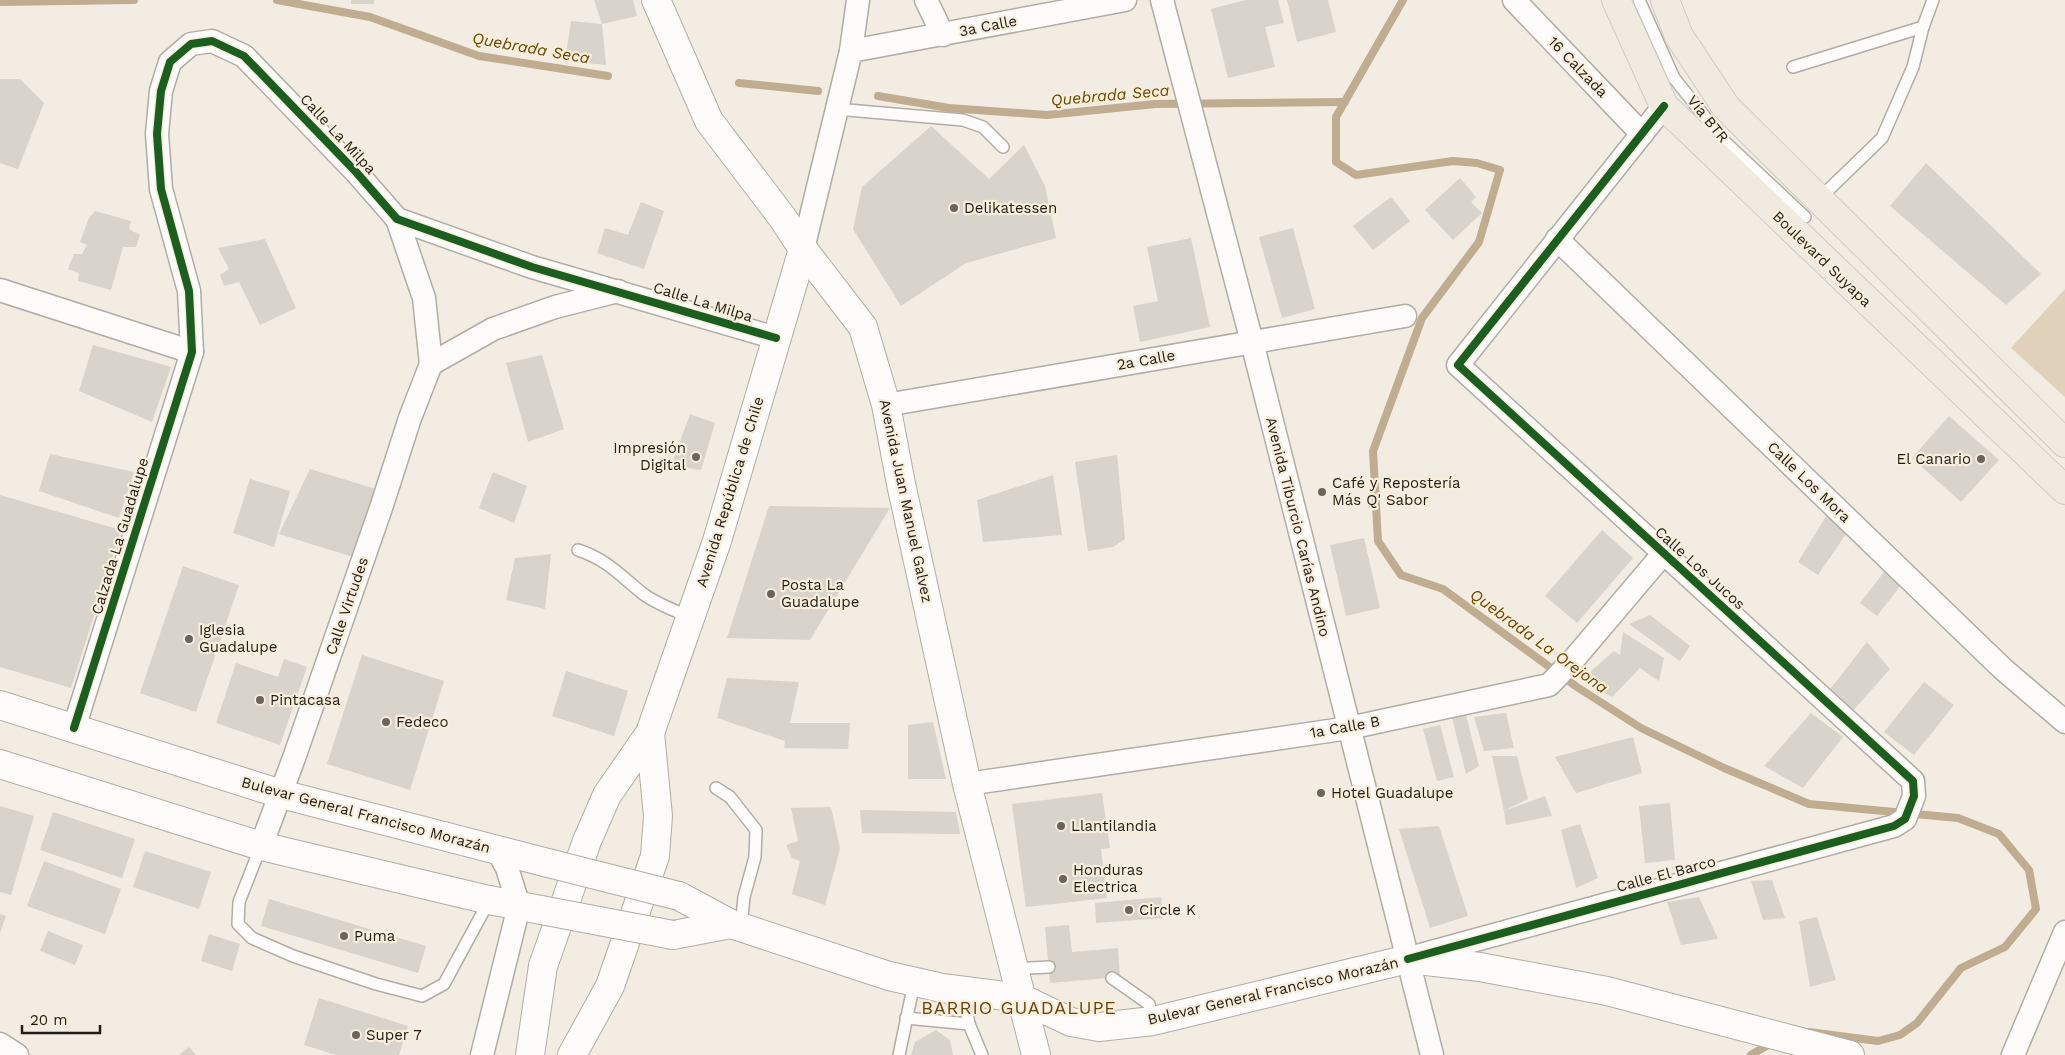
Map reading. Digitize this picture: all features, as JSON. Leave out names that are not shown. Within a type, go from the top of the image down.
[{"type":"main road","name":"Avenida Juan Manuel Galvez","points":[[656,0],[709,121],[782,217],[802,249],[863,327],[886,405],[901,484],[967,784],[1036,1055]]},
{"type":"main road","name":"Boulevard Suyapa","points":[[1616,0],[1664,106],[2065,490]]},
{"type":"main road","points":[[1664,0],[1679,36],[1726,107],[1812,208],[2065,442]]},
{"type":"main road","name":"Avenida República de Chile","points":[[530,1055],[543,966],[587,841],[607,795],[650,733],[717,541],[802,249]]},
{"type":"main road","name":"Bulevar General Francisco Morazán","points":[[0,705],[281,794],[679,896],[736,925],[914,983],[1021,998],[1071,1022],[1099,1027],[1153,1021],[1408,959],[1480,967],[1607,991],[1847,1054]]},
{"type":"main road","name":"Avenida República de Chile","points":[[572,1055],[610,986],[655,856],[658,816],[650,733]]},
{"type":"main road","name":"Bulevar General Francisco Morazán","points":[[0,764],[261,846],[489,900],[673,935],[736,925]]},
{"type":"street","points":[[802,249],[851,50],[858,0]]},
{"type":"street","points":[[926,0],[943,35]]},
{"type":"street","name":"3a Calle","points":[[851,50],[943,35],[1125,0]]},
{"type":"street","name":"Avenida Tiburcio Carías Andino","points":[[1162,0],[1252,342],[1432,1055]]},
{"type":"street","name":"16 Calzada","points":[[1514,0],[1642,134]]},
{"type":"street","name":"Calle La Milpa","points":[[192,352],[189,291],[161,189],[157,134],[161,92],[170,62],[191,44],[212,41],[244,56],[356,172],[397,219],[532,267],[776,338]]},
{"type":"street","points":[[1557,239],[1664,106]]},
{"type":"street","name":"Calle Virtudes","points":[[261,846],[381,508],[410,418],[431,364],[424,298],[397,219]]},
{"type":"street","name":"Calle Los Jucos","points":[[1557,239],[1458,365],[1914,781],[1914,796]]},
{"type":"street","name":"Calle Los Mora","points":[[1557,239],[2003,669],[2065,722]]},
{"type":"street","points":[[0,290],[192,352]]},
{"type":"street","points":[[431,364],[493,329],[555,307],[619,291]]},
{"type":"street","name":"2a Calle","points":[[886,405],[1406,316]]},
{"type":"street","name":"Calzada La Guadalupe","points":[[74,728],[192,352]]},
{"type":"street","name":"1a Calle B","points":[[967,784],[1349,728],[1550,685],[1663,554]]},
{"type":"street","name":"Calle El Barco","points":[[1408,959],[1894,826],[1905,819],[1914,796]]},
{"type":"street","points":[[482,1055],[530,908],[497,850]]},
{"type":"street","points":[[2013,1055],[2065,932]]},
{"type":"street","points":[[0,1044],[17,1055]]},
{"type":"lane","name":"Vía BTR","points":[[1639,0],[1674,78],[1724,141],[1812,208]]},
{"type":"lane","points":[[1812,208],[1882,138],[1913,67],[1923,27],[1933,0]]},
{"type":"lane","points":[[1793,67],[1923,27]]},
{"type":"lane","points":[[836,109],[963,120],[984,127],[1002,147]]},
{"type":"lane","points":[[578,550],[592,554],[606,562],[642,594],[659,604],[690,617]]},
{"type":"lane","points":[[716,788],[730,796],[756,830],[755,857],[736,925]]},
{"type":"lane","points":[[261,846],[239,902],[238,924],[252,938],[293,956],[376,984],[422,996],[444,984],[489,900]]},
{"type":"lane","points":[[1013,970],[1049,967]]},
{"type":"lane","points":[[1112,978],[1149,1004],[1153,1021]]},
{"type":"lane","points":[[899,1055],[914,983]]},
{"type":"lane","points":[[963,991],[969,1024],[982,1055]]},
{"type":"lane","points":[[906,1018],[969,1024]]},
{"type":"shaded area","points":[[2065,289],[2065,397],[2011,348]]},
{"type":"building","points":[[351,0],[374,0],[374,4],[351,4]]},
{"type":"building","points":[[594,0],[633,0],[637,16],[602,24]]},
{"type":"building","points":[[1246,0],[1278,0],[1284,23],[1265,27],[1275,67],[1228,78],[1211,9]]},
{"type":"building","points":[[1287,0],[1328,0],[1336,32],[1297,42]]},
{"type":"building","points":[[571,21],[602,24],[606,65],[565,61]]},
{"type":"building","points":[[0,79],[20,79],[44,103],[18,169],[0,163]]},
{"type":"building","name":"Delikatessen","points":[[931,126],[989,179],[1024,145],[1045,186],[1056,238],[966,263],[901,306],[853,229],[862,187]]},
{"type":"building","points":[[1926,163],[2041,274],[2006,305],[1890,206]]},
{"type":"building","points":[[1460,178],[1476,197],[1471,202],[1482,213],[1453,240],[1425,210]]},
{"type":"building","points":[[1391,197],[1410,221],[1373,250],[1353,226]]},
{"type":"building","points":[[641,202],[664,211],[644,269],[597,253],[605,228],[628,235]]},
{"type":"building","points":[[95,211],[131,221],[129,229],[140,235],[136,247],[123,247],[111,290],[78,281],[79,273],[68,269],[74,254],[82,254],[87,245],[80,242],[89,218]]},
{"type":"building","points":[[1293,228],[1315,309],[1282,318],[1259,237]]},
{"type":"building","points":[[1191,238],[1210,327],[1140,342],[1133,306],[1158,301],[1147,247]]},
{"type":"building","points":[[265,239],[296,308],[260,325],[239,282],[224,286],[220,275],[229,269],[218,248]]},
{"type":"building","points":[[93,345],[171,367],[152,422],[79,391]]},
{"type":"building","points":[[542,355],[564,429],[528,442],[506,363]]},
{"type":"building","points":[[690,414],[715,423],[701,470],[671,466]]},
{"type":"building","points":[[1949,416],[1999,460],[1961,502],[1912,458]]},
{"type":"building","points":[[50,454],[134,472],[119,518],[39,491]]},
{"type":"building","points":[[1117,455],[1125,539],[1113,547],[1088,551],[1075,462]]},
{"type":"building","points":[[310,469],[376,489],[353,557],[279,534]]},
{"type":"building","points":[[493,472],[527,486],[514,523],[479,508]]},
{"type":"building","points":[[1053,475],[1062,535],[983,542],[977,500]]},
{"type":"building","points":[[250,479],[290,491],[274,547],[233,533]]},
{"type":"building","points":[[0,495],[121,530],[71,688],[0,667]]},
{"type":"building","points":[[769,506],[890,508],[810,640],[727,638]]},
{"type":"building","points":[[1830,510],[1846,534],[1818,575],[1798,562]]},
{"type":"building","points":[[1602,530],[1633,558],[1577,623],[1545,596]]},
{"type":"building","points":[[1364,538],[1380,608],[1346,616],[1330,545]]},
{"type":"building","points":[[551,554],[545,609],[506,600],[515,558]]},
{"type":"building","name":"Iglesia Guadalupe","points":[[183,566],[239,585],[196,712],[140,693]]},
{"type":"building","points":[[1888,567],[1904,581],[1877,616],[1860,603]]},
{"type":"building","points":[[1650,615],[1690,646],[1680,661],[1629,624]]},
{"type":"building","points":[[1623,632],[1664,658],[1659,681],[1640,668],[1612,697],[1582,679],[1614,651],[1620,655]]},
{"type":"building","points":[[1867,642],[1890,669],[1852,712],[1827,693]]},
{"type":"building","name":"Fedeco","points":[[362,655],[444,681],[410,790],[327,764]]},
{"type":"building","name":"Pintacasa","points":[[284,659],[307,667],[280,745],[216,723],[236,663],[278,677]]},
{"type":"building","points":[[566,671],[628,691],[614,736],[552,716]]},
{"type":"building","points":[[727,678],[799,682],[790,723],[850,723],[848,749],[784,748],[785,741],[717,718]]},
{"type":"building","points":[[1924,682],[1954,705],[1914,755],[1884,732]]},
{"type":"building","points":[[1506,713],[1514,748],[1484,751],[1474,717]]},
{"type":"building","points":[[1811,713],[1843,737],[1803,788],[1764,766]]},
{"type":"building","points":[[1466,715],[1479,766],[1466,774],[1452,718]]},
{"type":"building","points":[[933,722],[946,779],[908,779],[908,725]]},
{"type":"building","points":[[1440,725],[1454,777],[1437,781],[1423,729]]},
{"type":"building","points":[[1633,737],[1642,773],[1576,793],[1555,757]]},
{"type":"building","points":[[1492,756],[1517,756],[1528,799],[1504,811]]},
{"type":"building","points":[[1102,793],[1110,848],[1101,849],[1107,898],[1026,907],[1012,804]]},
{"type":"building","points":[[1545,796],[1552,816],[1506,825],[1504,811]]},
{"type":"building","points":[[1670,803],[1675,860],[1645,863],[1639,806]]},
{"type":"building","points":[[0,806],[34,816],[11,895],[0,892]]},
{"type":"building","points":[[831,807],[840,849],[825,905],[792,894],[800,861],[792,858],[786,845],[798,841],[791,808]]},
{"type":"building","points":[[860,810],[956,812],[960,834],[862,833]]},
{"type":"building","points":[[53,812],[135,839],[122,878],[40,850]]},
{"type":"building","points":[[1580,824],[1598,878],[1576,888],[1561,830]]},
{"type":"building","points":[[1439,826],[1468,916],[1430,928],[1399,829]]},
{"type":"building","points":[[145,851],[211,872],[199,909],[133,887]]},
{"type":"building","points":[[44,861],[121,889],[105,934],[27,906]]},
{"type":"building","points":[[1772,880],[1785,918],[1763,920],[1751,881]]},
{"type":"building","name":"Circle K","points":[[1161,897],[1163,918],[1096,923],[1095,903]]},
{"type":"building","points":[[1699,897],[1718,939],[1681,945],[1667,902]]},
{"type":"building","name":"Puma","points":[[269,899],[426,946],[418,973],[261,926]]},
{"type":"building","points":[[0,914],[6,916],[0,933]]},
{"type":"building","points":[[1817,917],[1836,980],[1810,987],[1799,921]]},
{"type":"building","points":[[1069,925],[1072,952],[1118,948],[1120,977],[1050,983],[1045,927]]},
{"type":"building","points":[[48,931],[83,945],[75,965],[40,951]]},
{"type":"building","points":[[209,934],[240,944],[232,971],[201,961]]},
{"type":"building","name":"Super 7","points":[[319,998],[408,1026],[399,1055],[336,1055],[304,1045]]},
{"type":"building","points":[[936,1030],[950,1040],[953,1055],[911,1055],[915,1042]]},
{"type":"building","points":[[189,1047],[196,1055],[179,1055]]},
{"type":"waterway","name":"Quebrada Seca","points":[[0,2],[134,0]]},
{"type":"waterway","name":"Quebrada Seca","points":[[277,0],[370,17],[479,56],[608,76]]},
{"type":"waterway","name":"Quebrada La Orejona","points":[[1403,0],[1336,117],[1336,162],[1356,175],[1453,161],[1477,163],[1500,170],[1479,242],[1422,318],[1373,451],[1378,541],[1401,575],[1443,589],[1577,687],[1641,728],[1724,768],[1809,804],[1958,818],[1999,834],[2029,870],[2036,909],[2005,947],[1961,968],[1917,1023],[1900,1035],[1878,1041],[1809,1032]]},
{"type":"waterway","name":"Quebrada Seca","points":[[739,83],[818,91]]},
{"type":"waterway","name":"Quebrada Seca","points":[[878,96],[949,108],[1047,115],[1155,104],[1345,102]]},
{"type":"waterway","name":"Quebrada La Orejona","points":[[1751,1055],[1773,1042]]},
{"type":"cycle path","points":[[74,728],[192,352],[189,291],[161,189],[157,134],[161,91],[170,62],[191,44],[212,41],[244,56],[356,172],[397,219],[532,267],[776,338]]},
{"type":"cycle path","points":[[1408,959],[1894,826],[1905,819],[1914,796],[1913,781],[1458,365],[1664,106]]},
{"type":"place","name":"Delikatessen","points":[[954,208]]},
{"type":"place","name":"Impresión Digital","points":[[696,457]]},
{"type":"place","name":"El Canario","points":[[1981,459]]},
{"type":"place","name":"Café y Repostería Más Q' Sabor","points":[[1322,492]]},
{"type":"place","name":"Posta La Guadalupe","points":[[771,594]]},
{"type":"place","name":"Iglesia Guadalupe","points":[[189,639]]},
{"type":"place","name":"Pintacasa","points":[[260,700]]},
{"type":"place","name":"Fedeco","points":[[386,722]]},
{"type":"place","name":"Hotel Guadalupe","points":[[1321,793]]},
{"type":"place","name":"Llantilandia","points":[[1061,826]]},
{"type":"place","name":"Honduras Electrica","points":[[1063,879]]},
{"type":"place","name":"Circle K","points":[[1129,910]]},
{"type":"place","name":"Puma","points":[[344,936]]},
{"type":"place","name":"Super 7","points":[[356,1035]]},
{"type":"district","name":"BARRIO GUADALUPE","points":[[1019,1007]]}]
